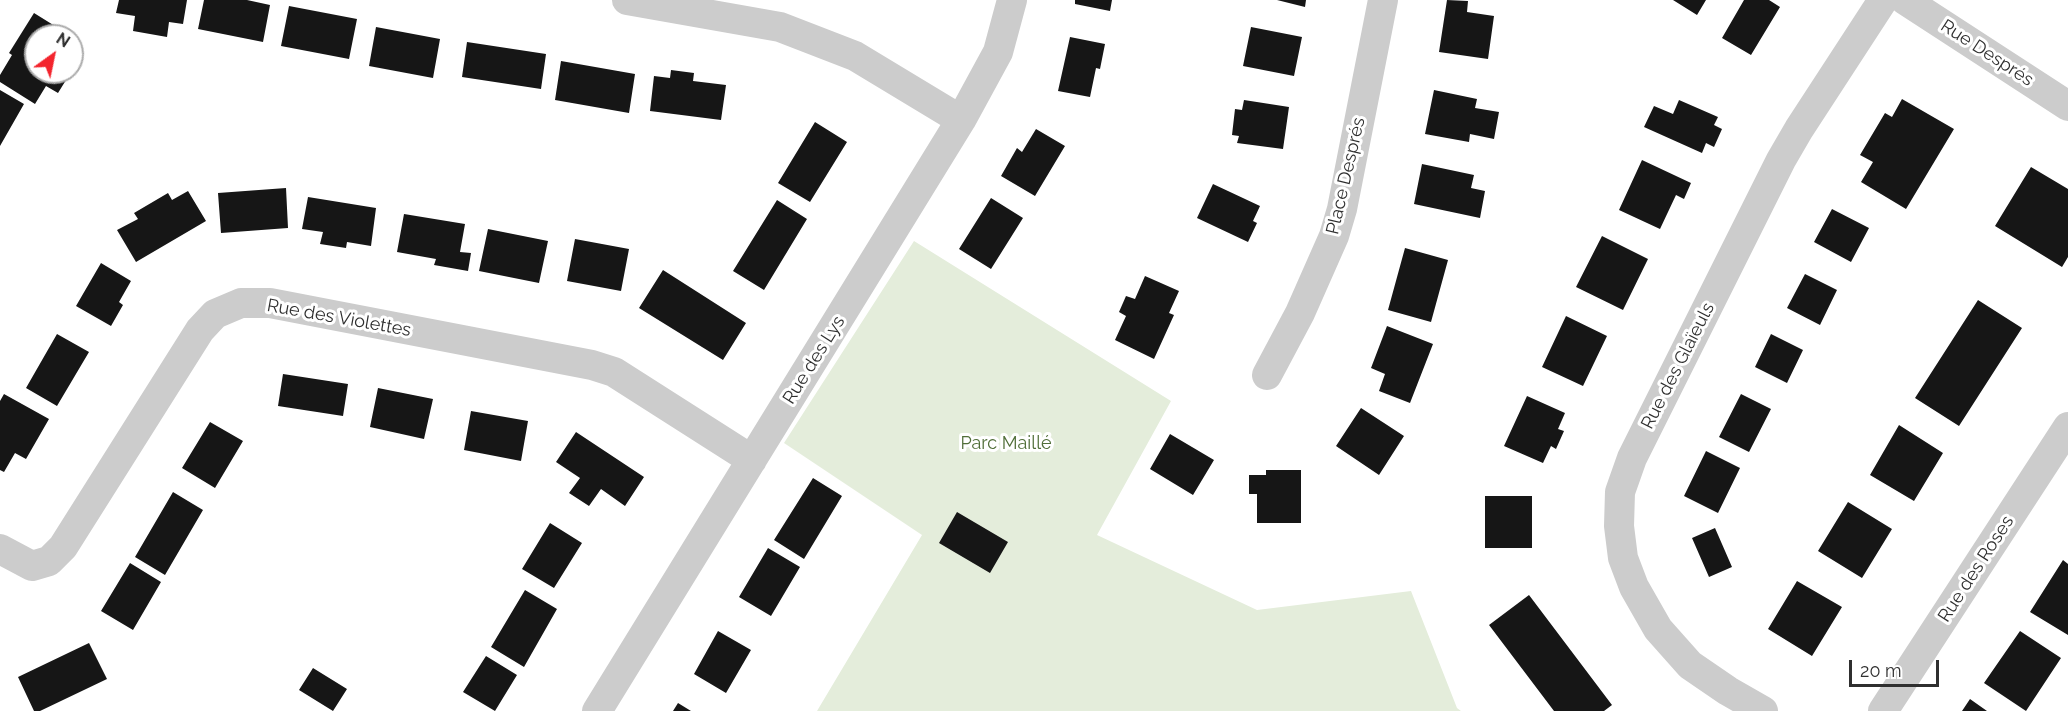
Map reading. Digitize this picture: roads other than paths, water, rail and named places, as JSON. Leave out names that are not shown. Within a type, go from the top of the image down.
[{"type":"street","points":[[627,0],[780,27],[855,56],[961,120]]},
{"type":"street","name":"Rue des Lys","points":[[597,711],[961,120],[998,52],[1012,0]]},
{"type":"street","name":"Place Després","points":[[1268,375],[1300,314],[1340,218],[1383,0]]},
{"type":"street","name":"Rue des Glaïeuls","points":[[1763,711],[1690,665],[1658,629],[1634,587],[1623,558],[1618,526],[1620,492],[1632,458],[1781,160],[1798,129],[1883,0]]},
{"type":"street","name":"Rue Després","points":[[1905,0],[2068,106]]},
{"type":"street","name":"Rue des Violettes","points":[[0,549],[32,566],[49,561],[63,547],[200,330],[215,314],[241,303],[270,303],[592,365],[614,372],[752,460]]},
{"type":"street","name":"Rue des Roses","points":[[1883,711],[2068,427]]},
{"type":"park label","name":"Parc Maillé","points":[[1006,444]]}]
